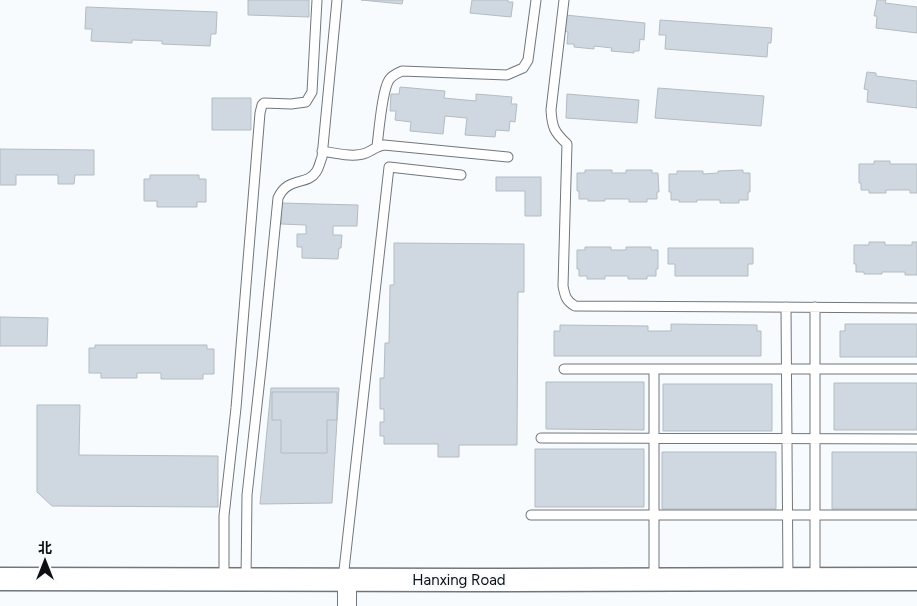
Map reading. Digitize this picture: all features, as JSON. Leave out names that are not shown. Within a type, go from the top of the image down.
[{"type":"street","name":"Hanxing Road","points":[[0,579],[235,580],[346,592],[654,580],[917,579]]},
{"type":"street","name":"Hanxing Road","points":[[0,591],[917,590]]},
{"type":"lane","points":[[235,580],[224,516],[236,408],[260,113],[264,103],[292,104],[306,102],[312,92],[317,0]]},
{"type":"lane","points":[[235,580],[247,495],[278,198],[282,190],[291,184],[308,179],[316,174],[322,151],[337,0]]},
{"type":"lane","points":[[376,146],[385,91],[389,80],[394,75],[402,71],[507,75],[522,68],[528,60],[536,0]]},
{"type":"lane","points":[[564,0],[550,110],[552,126],[560,138],[567,144],[563,286],[565,299],[575,306],[917,308]]},
{"type":"lane","points":[[322,151],[358,155],[368,153],[376,146],[384,144],[508,157]]},
{"type":"lane","points":[[346,592],[389,167],[460,175]]},
{"type":"lane","points":[[786,307],[788,579]]},
{"type":"lane","points":[[815,307],[815,579]]},
{"type":"lane","points":[[564,369],[917,369]]},
{"type":"lane","points":[[654,369],[654,580]]},
{"type":"lane","points":[[542,438],[917,439]]},
{"type":"lane","points":[[531,514],[917,514]]},
{"type":"building","points":[[248,0],[309,0],[309,17],[248,15]]},
{"type":"building","points":[[361,0],[403,0],[402,4]]},
{"type":"building","points":[[472,0],[508,0],[508,2],[513,2],[511,17],[470,13]]},
{"type":"building","points":[[877,0],[886,0],[885,3],[917,7],[917,33],[876,28],[877,16],[874,16]]},
{"type":"building","points":[[86,7],[217,12],[216,34],[211,34],[210,46],[162,44],[162,41],[132,40],[132,43],[91,41],[92,29],[85,29]]},
{"type":"building","points":[[565,15],[645,23],[644,40],[640,39],[639,51],[634,51],[634,53],[611,51],[612,48],[594,46],[594,49],[574,47],[574,44],[567,44],[568,32],[563,31]]},
{"type":"building","points":[[660,20],[772,28],[771,43],[768,43],[767,57],[665,49],[666,35],[659,35]]},
{"type":"building","points":[[867,72],[876,73],[876,76],[917,81],[917,108],[867,102],[868,90],[864,89]]},
{"type":"building","points":[[400,87],[445,91],[444,98],[476,101],[476,94],[512,97],[511,104],[517,104],[515,122],[510,121],[509,131],[496,130],[495,137],[465,135],[467,118],[445,116],[443,134],[410,131],[411,122],[395,120],[396,111],[390,111],[391,94],[399,94]]},
{"type":"building","points":[[658,88],[764,96],[761,126],[655,118]]},
{"type":"building","points":[[567,94],[639,100],[637,123],[566,118]]},
{"type":"building","points":[[212,98],[251,98],[251,130],[212,130]]},
{"type":"building","points":[[0,149],[94,150],[94,175],[75,175],[74,184],[58,184],[58,175],[16,175],[16,185],[0,185]]},
{"type":"building","points":[[874,161],[890,161],[890,164],[917,164],[917,193],[910,193],[910,190],[886,190],[886,193],[869,193],[869,190],[861,190],[859,164],[874,164]]},
{"type":"building","points":[[585,170],[612,170],[612,173],[626,173],[626,170],[652,170],[652,173],[658,173],[659,192],[657,192],[657,199],[647,199],[647,202],[629,202],[629,199],[588,201],[588,199],[579,199],[577,173],[585,173]]},
{"type":"building","points":[[743,170],[743,173],[750,173],[748,200],[739,200],[739,203],[720,203],[720,200],[679,202],[679,200],[671,200],[669,174],[677,174],[677,171],[703,171],[703,174]]},
{"type":"building","points":[[150,175],[199,175],[199,179],[206,179],[206,202],[197,202],[197,207],[157,207],[157,201],[144,201],[144,179],[150,179]]},
{"type":"building","points":[[496,177],[541,177],[541,216],[525,216],[525,191],[496,191]]},
{"type":"building","points":[[281,203],[358,205],[357,226],[333,226],[333,235],[342,235],[338,259],[302,258],[302,247],[297,247],[297,234],[306,234],[306,225],[281,224]]},
{"type":"building","points":[[869,242],[885,242],[885,245],[912,245],[912,242],[917,242],[917,275],[905,275],[905,272],[864,274],[864,272],[856,272],[854,245],[869,245]]},
{"type":"building","points":[[394,243],[524,244],[524,292],[518,292],[517,445],[459,445],[459,457],[438,457],[438,444],[384,444],[384,436],[380,436],[380,422],[384,422],[384,409],[380,409],[380,378],[384,378],[385,343],[389,343],[390,285],[394,285]]},
{"type":"building","points":[[585,247],[611,247],[611,250],[626,250],[626,247],[651,247],[651,250],[658,250],[656,276],[647,276],[647,279],[628,279],[628,276],[605,276],[605,279],[587,279],[587,276],[579,276],[577,250],[585,250]]},
{"type":"building","points":[[668,248],[753,248],[753,264],[748,264],[748,276],[675,276],[675,264],[668,264]]},
{"type":"building","points":[[0,317],[48,318],[47,346],[0,346]]},
{"type":"building","points":[[671,324],[757,325],[757,331],[761,331],[761,356],[554,356],[554,331],[560,331],[560,325],[648,326],[648,331],[671,331]]},
{"type":"building","points":[[845,324],[917,324],[917,357],[840,357],[840,331],[845,331]]},
{"type":"building","points":[[95,345],[207,345],[207,349],[214,349],[214,374],[203,374],[203,379],[161,379],[161,373],[137,373],[137,378],[101,378],[101,373],[89,373],[89,348],[95,348]]},
{"type":"building","points":[[546,382],[644,382],[644,430],[546,429]]},
{"type":"building","points":[[834,383],[917,383],[917,430],[834,430]]},
{"type":"building","points":[[663,384],[772,384],[772,431],[663,431]]},
{"type":"building","points":[[271,388],[339,388],[332,503],[260,504]]},
{"type":"building","points":[[272,392],[337,392],[337,420],[327,420],[327,453],[281,453],[281,420],[272,420]]},
{"type":"building","points":[[37,405],[80,405],[79,455],[218,456],[218,507],[52,506],[37,492]]},
{"type":"building","points":[[535,449],[644,449],[644,507],[535,507]]},
{"type":"building","points":[[662,452],[776,452],[776,509],[662,509]]},
{"type":"building","points":[[832,452],[917,452],[917,509],[832,509]]}]
